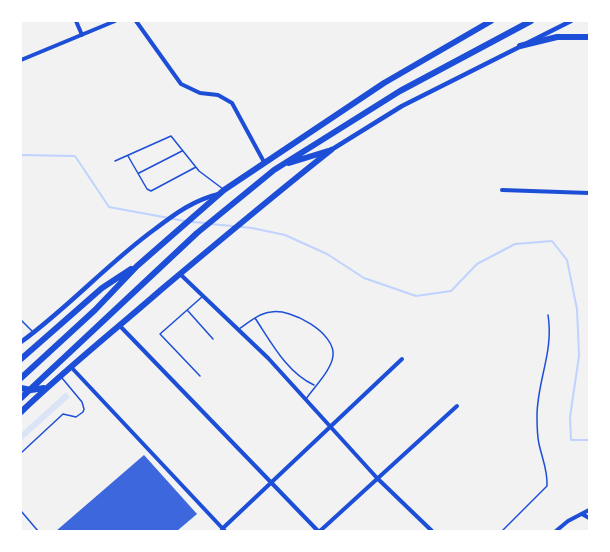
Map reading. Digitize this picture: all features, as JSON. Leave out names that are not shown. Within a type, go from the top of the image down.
[{"type":"main road","points":[[21,378],[137,266],[222,191],[393,78],[491,21]]},
{"type":"main road","points":[[21,398],[197,232],[249,189],[282,165],[400,91],[531,21]]},
{"type":"main road","points":[[520,45],[556,38],[589,37]]},
{"type":"main road","points":[[282,165],[331,150]]},
{"type":"main road","points":[[21,412],[180,274],[331,150]]},
{"type":"main road","points":[[21,359],[102,288],[137,266]]},
{"type":"main road","points":[[21,388],[37,390],[52,383]]},
{"type":"street","points":[[76,21],[82,35]]},
{"type":"street","points":[[21,60],[115,21]]},
{"type":"street","points":[[136,21],[181,84],[200,93],[218,95],[232,103],[264,162]]},
{"type":"street","points":[[331,150],[402,106],[571,21]]},
{"type":"street","points":[[502,190],[589,193]]},
{"type":"street","points":[[21,342],[133,245],[200,198],[222,191]]},
{"type":"street","points":[[180,274],[267,358],[377,478],[432,531]]},
{"type":"street","points":[[119,326],[319,531],[457,406]]},
{"type":"street","points":[[71,367],[223,530],[402,359]]},
{"type":"street","points":[[556,531],[589,510]]},
{"type":"street","points":[[582,514],[589,518]]},
{"type":"lane","points":[[115,161],[171,136],[196,167],[222,191]]},
{"type":"lane","points":[[138,174],[183,151]]},
{"type":"lane","points":[[127,155],[147,189],[151,191],[196,167]]},
{"type":"lane","points":[[200,376],[160,334],[203,296]]},
{"type":"lane","points":[[187,311],[213,339]]},
{"type":"lane","points":[[238,330],[255,318],[279,311],[303,320],[325,335],[330,341],[333,356],[329,367],[305,400]]},
{"type":"lane","points":[[502,531],[545,488],[547,481],[538,437],[537,413],[548,358],[550,336],[548,315]]},
{"type":"lane","points":[[255,318],[278,352],[299,376],[315,386]]},
{"type":"lane","points":[[21,320],[34,332]]},
{"type":"lane","points":[[21,453],[63,414],[76,417],[83,412],[82,402],[60,376]]},
{"type":"lane","points":[[21,511],[38,531]]},
{"type":"shaded area","points":[[66,392],[70,397],[21,441],[21,433]]},
{"type":"building","points":[[144,455],[197,514],[177,531],[56,531]]},
{"type":"waterway","points":[[21,155],[75,156],[109,207],[185,221]]},
{"type":"waterway","points":[[191,222],[206,223]]},
{"type":"waterway","points":[[211,224],[252,228],[285,235],[327,254],[364,278],[416,296],[451,291],[477,264],[515,244],[552,241],[567,260],[577,309],[579,356],[570,417],[571,440],[589,440]]}]
